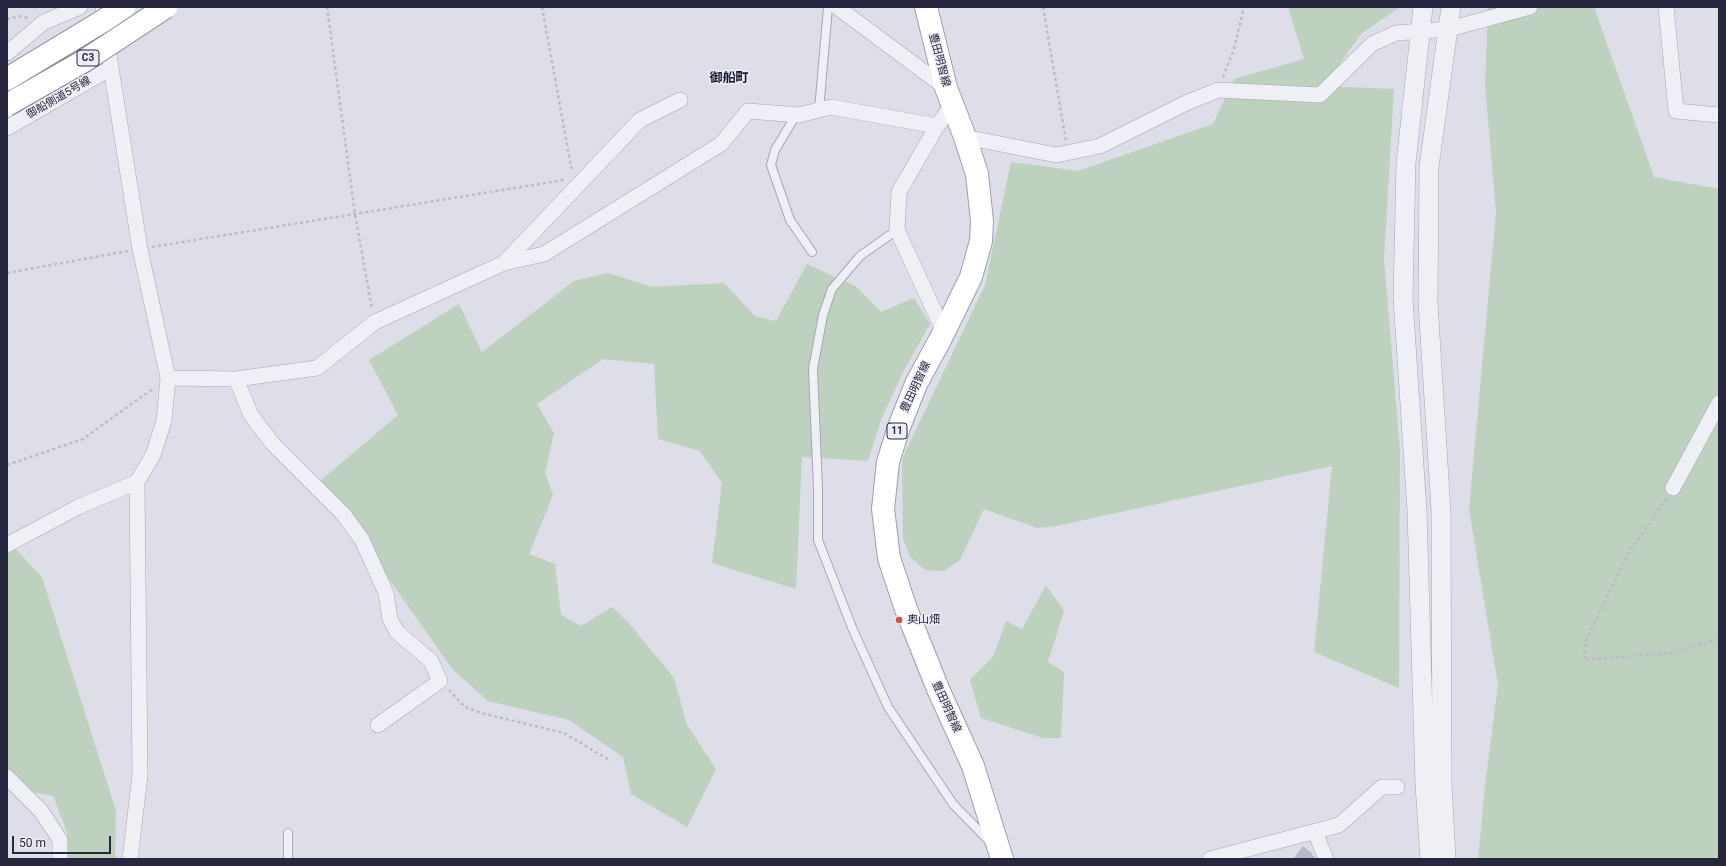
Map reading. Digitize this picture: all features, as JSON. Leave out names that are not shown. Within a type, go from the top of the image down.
[{"type":"main road","name":"C3","points":[[7,79],[104,21],[124,7]]},
{"type":"main road","name":"C3","points":[[7,105],[84,61],[166,7]]},
{"type":"main road","name":"豊田明智線","points":[[926,7],[949,96],[965,136],[977,174],[982,221],[980,241],[971,277],[916,384],[899,427],[888,462],[883,509],[889,558],[906,609],[938,689],[973,766],[1002,855]]},
{"type":"street","points":[[7,53],[44,22],[80,7]]},
{"type":"street","points":[[103,7],[111,68],[140,249],[168,378],[164,421],[153,455],[137,482],[140,775],[130,859]]},
{"type":"street","points":[[837,7],[949,96],[937,126],[900,192],[897,230],[944,332]]},
{"type":"street","points":[[1423,7],[1406,163],[1403,298],[1417,511],[1425,784],[1430,859]]},
{"type":"street","points":[[1446,859],[1442,784],[1441,511],[1428,303],[1429,167],[1451,7]]},
{"type":"street","points":[[965,136],[1056,155],[1100,146],[1186,103],[1218,90],[1320,94],[1372,44],[1396,32],[1449,29],[1530,7]]},
{"type":"street","points":[[1666,7],[1676,111],[1719,115]]},
{"type":"street","name":"御船側道5号線","points":[[7,128],[111,68]]},
{"type":"street","points":[[504,263],[579,177],[640,120],[680,100]]},
{"type":"street","points":[[168,378],[236,379],[316,368],[374,322],[504,263],[544,254],[721,144],[748,111],[796,115],[831,107],[937,126]]},
{"type":"street","points":[[236,379],[252,415],[272,443],[344,515],[362,540],[386,593],[390,619],[397,632],[431,661],[440,680],[378,725]]},
{"type":"street","points":[[1673,488],[1719,403]]},
{"type":"street","points":[[7,546],[11,542],[78,506],[137,482]]},
{"type":"street","points":[[7,777],[41,811],[60,840],[60,859]]},
{"type":"street","points":[[1210,859],[1339,825],[1382,787],[1397,787]]},
{"type":"street","points":[[1315,832],[1326,859]]},
{"type":"lane","points":[[819,110],[828,7]]},
{"type":"lane","points":[[796,115],[775,150],[771,165],[790,220],[812,252]]},
{"type":"lane","points":[[897,230],[860,256],[832,289],[823,315],[813,369],[818,489],[818,540],[853,630],[888,707],[953,804],[1002,855]]},
{"type":"lane","points":[[288,833],[288,859]]},
{"type":"path","points":[[327,7],[354,214],[374,322]]},
{"type":"path","points":[[7,273],[140,249],[579,177],[542,7]]},
{"type":"path","points":[[1043,7],[1068,152]]},
{"type":"path","points":[[1218,90],[1234,49],[1244,7]]},
{"type":"path","points":[[7,465],[83,439],[168,378]]},
{"type":"path","points":[[1673,488],[1628,554],[1586,640],[1584,660],[1668,653],[1719,639]]},
{"type":"path","points":[[440,680],[465,707],[481,713],[564,733],[611,761]]},
{"type":"green space","points":[[1288,7],[1400,7],[1361,34],[1324,86],[1394,89],[1384,258],[1400,451],[1399,688],[1314,652],[1332,466],[1056,526],[1037,528],[984,509],[960,560],[944,571],[925,570],[910,557],[903,538],[902,459],[985,285],[1011,162],[1078,171],[1213,124],[1234,79],[1304,59]]},
{"type":"green space","points":[[1488,7],[1594,7],[1654,177],[1719,189],[1719,859],[1478,859],[1486,777],[1498,685],[1469,509],[1496,213],[1485,84]]},
{"type":"green space","points":[[807,264],[857,287],[881,312],[914,298],[930,324],[903,372],[881,420],[868,461],[802,457],[796,589],[712,563],[722,483],[700,451],[658,439],[654,364],[603,359],[537,404],[554,433],[545,473],[553,495],[529,554],[555,564],[561,615],[581,626],[612,607],[628,622],[674,678],[687,725],[716,769],[687,827],[631,794],[623,757],[569,720],[488,701],[453,670],[320,481],[398,415],[369,360],[459,304],[482,352],[574,281],[608,273],[652,287],[724,283],[755,316],[776,321]]},
{"type":"green space","points":[[7,540],[42,577],[116,811],[115,859],[67,859],[67,832],[53,796],[7,788]]},
{"type":"green space","points":[[1046,585],[1064,611],[1048,662],[1064,672],[1061,738],[1043,738],[981,718],[970,680],[993,657],[1006,621],[1022,629]]},
{"type":"building","points":[[1303,846],[1313,854],[1309,859],[1293,859]]},
{"type":"place","name":"奥山畑","points":[[899,620]]},
{"type":"district","name":"御船町","points":[[729,79]]}]
